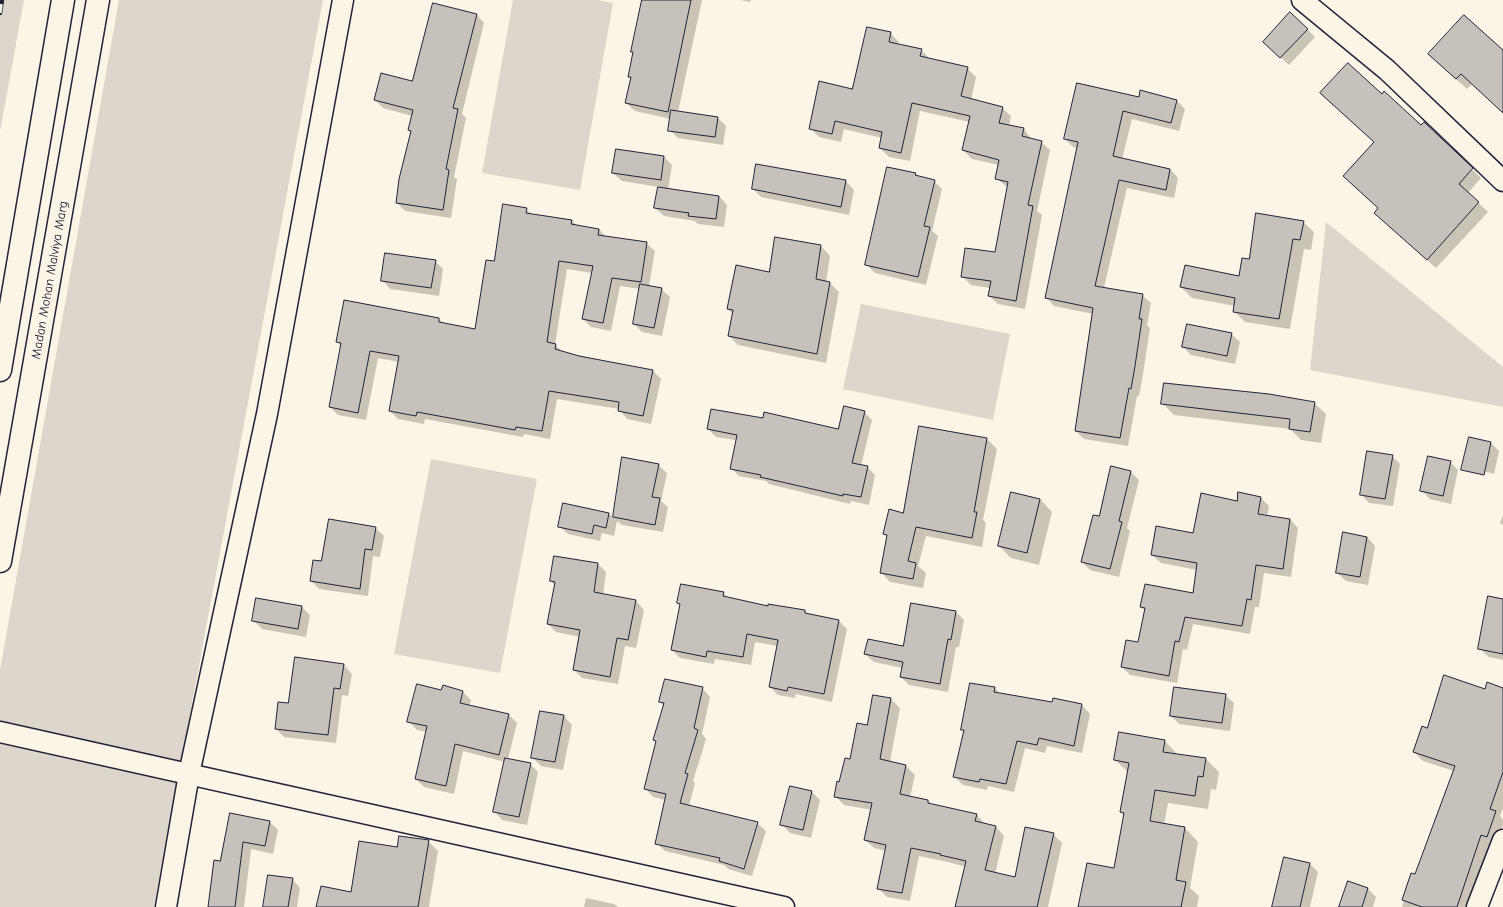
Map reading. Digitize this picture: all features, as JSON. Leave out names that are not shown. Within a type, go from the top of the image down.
[{"type":"main road","points":[[0,370],[63,0]]},
{"type":"main road","name":"Madan Mohan Malviya Marg","points":[[0,561],[98,0]]},
{"type":"street","points":[[166,907],[189,774],[267,414],[343,0]]},
{"type":"street","points":[[1302,0],[1387,70],[1503,181]]},
{"type":"street","points":[[0,732],[784,907]]},
{"type":"street","points":[[1477,907],[1503,840]]},
{"type":"shaded area","points":[[0,0],[24,0],[0,132]]},
{"type":"shaded area","points":[[119,0],[323,0],[154,907],[0,907],[0,670]]},
{"type":"shaded area","points":[[513,0],[598,0],[613,3],[580,190],[482,173]]},
{"type":"shaded area","points":[[1326,222],[1503,367],[1503,407],[1310,370]]},
{"type":"shaded area","points":[[861,304],[1010,334],[993,420],[843,389]]},
{"type":"shaded area","points":[[431,459],[537,479],[500,673],[394,654]]},
{"type":"building","points":[[642,0],[691,0],[668,112],[625,103],[631,77],[628,77],[633,52],[631,52]]},
{"type":"building","points":[[433,3],[477,14],[453,108],[458,109],[446,169],[449,170],[443,210],[396,203],[399,179],[411,131],[408,130],[413,110],[374,100],[381,73],[412,81]]},
{"type":"building","points":[[1290,12],[1308,29],[1280,58],[1263,42]]},
{"type":"building","points":[[1464,15],[1503,50],[1503,113],[1461,74],[1456,79],[1428,54]]},
{"type":"building","points":[[867,27],[891,32],[889,42],[922,49],[920,56],[968,67],[961,96],[1003,107],[999,123],[1024,128],[1022,136],[1042,141],[1028,205],[1033,206],[1016,301],[988,296],[991,281],[961,277],[965,248],[995,252],[1008,182],[995,179],[999,160],[962,150],[970,116],[912,103],[901,153],[879,148],[882,132],[835,121],[832,134],[809,129],[819,81],[852,89]]},
{"type":"building","points":[[1348,63],[1382,94],[1384,91],[1421,125],[1424,122],[1473,168],[1459,184],[1479,202],[1427,260],[1374,213],[1378,208],[1343,176],[1374,142],[1320,93]]},
{"type":"building","points":[[1077,83],[1139,97],[1140,90],[1177,100],[1171,123],[1123,111],[1113,156],[1170,169],[1166,190],[1119,180],[1095,286],[1143,294],[1139,319],[1142,319],[1135,366],[1131,389],[1129,388],[1120,438],[1075,431],[1093,308],[1045,298],[1078,142],[1064,139]]},
{"type":"building","points":[[671,110],[718,117],[715,137],[668,131]]},
{"type":"building","points":[[616,149],[664,156],[661,180],[612,173]]},
{"type":"building","points":[[756,164],[846,180],[841,207],[752,189]]},
{"type":"building","points":[[887,167],[916,173],[915,175],[935,180],[924,226],[930,227],[918,277],[865,265]]},
{"type":"building","points":[[658,187],[719,196],[716,219],[688,216],[689,213],[654,208]]},
{"type":"building","points":[[503,204],[527,208],[526,213],[572,220],[571,224],[599,229],[598,235],[647,242],[641,282],[612,278],[603,323],[582,319],[593,266],[559,261],[547,342],[556,344],[555,349],[579,356],[653,370],[643,416],[618,411],[619,402],[549,391],[542,431],[516,427],[515,430],[417,412],[416,416],[389,411],[399,356],[370,351],[358,413],[329,407],[341,343],[336,342],[344,300],[439,318],[439,322],[475,329],[486,260],[494,261]]},
{"type":"building","points":[[1256,213],[1304,221],[1300,240],[1293,239],[1279,319],[1233,312],[1235,298],[1180,287],[1185,265],[1239,276],[1242,258],[1249,259]]},
{"type":"building","points":[[775,237],[821,245],[816,279],[830,282],[817,354],[728,336],[733,310],[727,309],[736,265],[769,272]]},
{"type":"building","points":[[385,253],[436,260],[431,288],[381,281]]},
{"type":"building","points":[[640,284],[662,288],[654,328],[633,324]]},
{"type":"building","points":[[1187,324],[1232,333],[1227,356],[1182,347]]},
{"type":"building","points":[[1164,383],[1269,394],[1315,402],[1310,432],[1289,429],[1290,419],[1161,404]]},
{"type":"building","points":[[844,406],[865,411],[852,463],[868,466],[861,497],[843,494],[843,496],[760,477],[761,475],[730,469],[737,435],[707,429],[711,409],[763,418],[764,412],[838,429]]},
{"type":"building","points":[[919,426],[987,438],[974,512],[977,512],[972,538],[916,527],[908,561],[916,563],[913,579],[880,573],[887,535],[883,534],[889,509],[903,513]]},
{"type":"building","points":[[1469,437],[1491,442],[1484,475],[1461,470]]},
{"type":"building","points":[[1367,451],[1393,455],[1385,499],[1360,495]]},
{"type":"building","points":[[1428,456],[1451,461],[1443,496],[1420,491]]},
{"type":"building","points":[[622,457],[659,464],[652,497],[660,498],[655,525],[613,517]]},
{"type":"building","points":[[1111,466],[1131,471],[1119,521],[1122,522],[1110,569],[1081,562],[1093,515],[1099,516]]},
{"type":"building","points":[[1011,492],[1040,499],[1027,553],[998,546]]},
{"type":"building","points":[[1238,492],[1261,497],[1258,514],[1290,519],[1283,569],[1256,565],[1251,600],[1247,599],[1242,626],[1185,617],[1179,642],[1175,641],[1169,676],[1121,667],[1126,640],[1138,642],[1145,608],[1140,607],[1145,584],[1193,593],[1197,563],[1151,555],[1156,526],[1193,533],[1201,493],[1237,501]]},
{"type":"building","points":[[563,503],[609,513],[606,528],[594,525],[592,534],[558,527]]},
{"type":"building","points":[[329,519],[376,527],[372,550],[365,549],[360,589],[310,581],[313,560],[321,561]]},
{"type":"building","points":[[1343,532],[1367,537],[1360,577],[1336,573]]},
{"type":"building","points":[[554,556],[598,563],[594,592],[636,600],[628,640],[617,638],[610,677],[573,670],[580,630],[547,624],[555,582],[550,581]]},
{"type":"building","points":[[681,584],[724,592],[723,596],[768,606],[768,604],[805,610],[805,613],[839,620],[824,694],[788,687],[787,691],[769,687],[778,640],[747,634],[743,657],[707,651],[706,657],[671,650],[680,604],[677,603]]},
{"type":"building","points":[[1488,596],[1503,599],[1503,654],[1478,649]]},
{"type":"building","points":[[256,598],[302,606],[298,629],[252,621]]},
{"type":"building","points":[[911,603],[956,611],[951,640],[948,639],[940,684],[900,677],[903,662],[864,654],[868,639],[903,646]]},
{"type":"building","points":[[295,657],[344,664],[340,689],[334,688],[328,735],[275,729],[278,702],[288,703]]},
{"type":"building","points":[[1444,675],[1485,689],[1487,682],[1503,688],[1503,772],[1490,809],[1496,811],[1487,837],[1481,835],[1457,907],[1422,907],[1402,900],[1411,873],[1415,874],[1455,766],[1413,752],[1422,726],[1427,728]]},
{"type":"building","points":[[665,679],[703,687],[694,728],[698,730],[685,773],[688,774],[680,803],[758,822],[744,869],[719,861],[720,858],[655,844],[666,794],[644,789],[656,741],[653,740],[664,703],[659,702]]},
{"type":"building","points":[[970,683],[995,687],[994,692],[1052,702],[1053,698],[1082,704],[1074,746],[1039,738],[1037,745],[1017,741],[1006,784],[980,779],[979,782],[953,777],[964,730],[961,730]]},
{"type":"building","points":[[417,684],[441,690],[443,685],[463,691],[460,703],[509,714],[499,755],[455,744],[446,786],[415,779],[427,726],[407,722]]},
{"type":"building","points":[[1174,687],[1226,694],[1222,723],[1170,716]]},
{"type":"building","points":[[873,695],[891,698],[880,759],[906,765],[900,794],[928,800],[928,803],[977,814],[975,821],[996,826],[985,870],[1015,877],[1025,827],[1054,833],[1037,907],[955,907],[966,861],[911,848],[902,893],[877,889],[886,845],[864,840],[872,803],[834,797],[837,781],[839,782],[845,758],[850,759],[857,723],[867,725]]},
{"type":"building","points":[[540,711],[564,715],[555,762],[531,758]]},
{"type":"building","points":[[1119,732],[1165,740],[1163,752],[1206,758],[1203,777],[1198,776],[1195,796],[1155,790],[1150,821],[1185,827],[1176,880],[1186,882],[1181,907],[1078,907],[1087,863],[1114,868],[1124,813],[1120,812],[1129,763],[1114,760]]},
{"type":"building","points":[[505,758],[531,763],[519,817],[493,812]]},
{"type":"building","points":[[790,786],[812,791],[803,830],[780,825]]},
{"type":"building","points":[[230,813],[270,821],[265,846],[243,842],[235,907],[208,907],[214,860],[220,861]]},
{"type":"building","points":[[399,836],[429,840],[418,907],[316,907],[321,886],[351,892],[359,841],[397,847]]},
{"type":"building","points":[[1284,857],[1310,863],[1300,907],[1272,907]]},
{"type":"building","points":[[268,875],[293,878],[288,907],[263,907]]},
{"type":"building","points":[[1348,881],[1368,888],[1362,907],[1339,907]]},
{"type":"railway","points":[[0,13],[2,0]]}]
